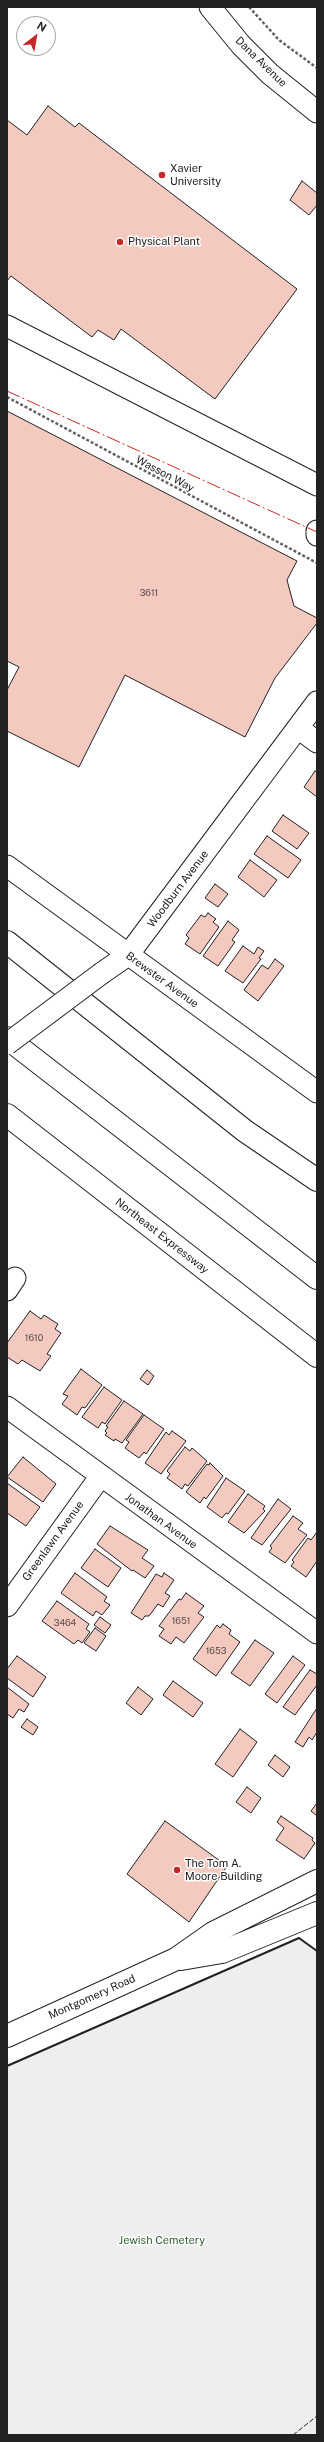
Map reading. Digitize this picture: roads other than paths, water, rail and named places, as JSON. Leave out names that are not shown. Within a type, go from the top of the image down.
[{"type":"main road","points":[[7,942],[245,1131],[317,1180]]},
{"type":"main road","points":[[7,1038],[317,1278]]},
{"type":"main road","name":"Northeast Expressway","points":[[7,1115],[317,1356]]},
{"type":"main road","name":"Montgomery Road","points":[[7,2036],[176,1959],[213,1933],[317,1881]]},
{"type":"main road","name":"Montgomery Road","points":[[176,1959],[222,1952],[317,1913]]},
{"type":"street","name":"Dana Avenue","points":[[210,7],[241,45],[270,74],[317,112]]},
{"type":"street","points":[[7,326],[317,485]]},
{"type":"street","name":"Woodburn Avenue","points":[[7,1044],[128,955],[317,702]]},
{"type":"street","points":[[298,728],[317,742]]},
{"type":"street","name":"Brewster Avenue","points":[[7,866],[317,1092]]},
{"type":"street","name":"Jonathan Avenue","points":[[7,1407],[100,1477],[317,1633]]},
{"type":"street","name":"Greenlawn Avenue","points":[[7,1606],[100,1477]]},
{"type":"place","name":"Xavier University","points":[[162,175]]},
{"type":"place","name":"Physical Plant","points":[[120,242]]},
{"type":"place","name":"The Tom A. Moore Building","points":[[177,1870]]},
{"type":"park label","name":"Jewish Cemetery","points":[[162,2241]]}]
